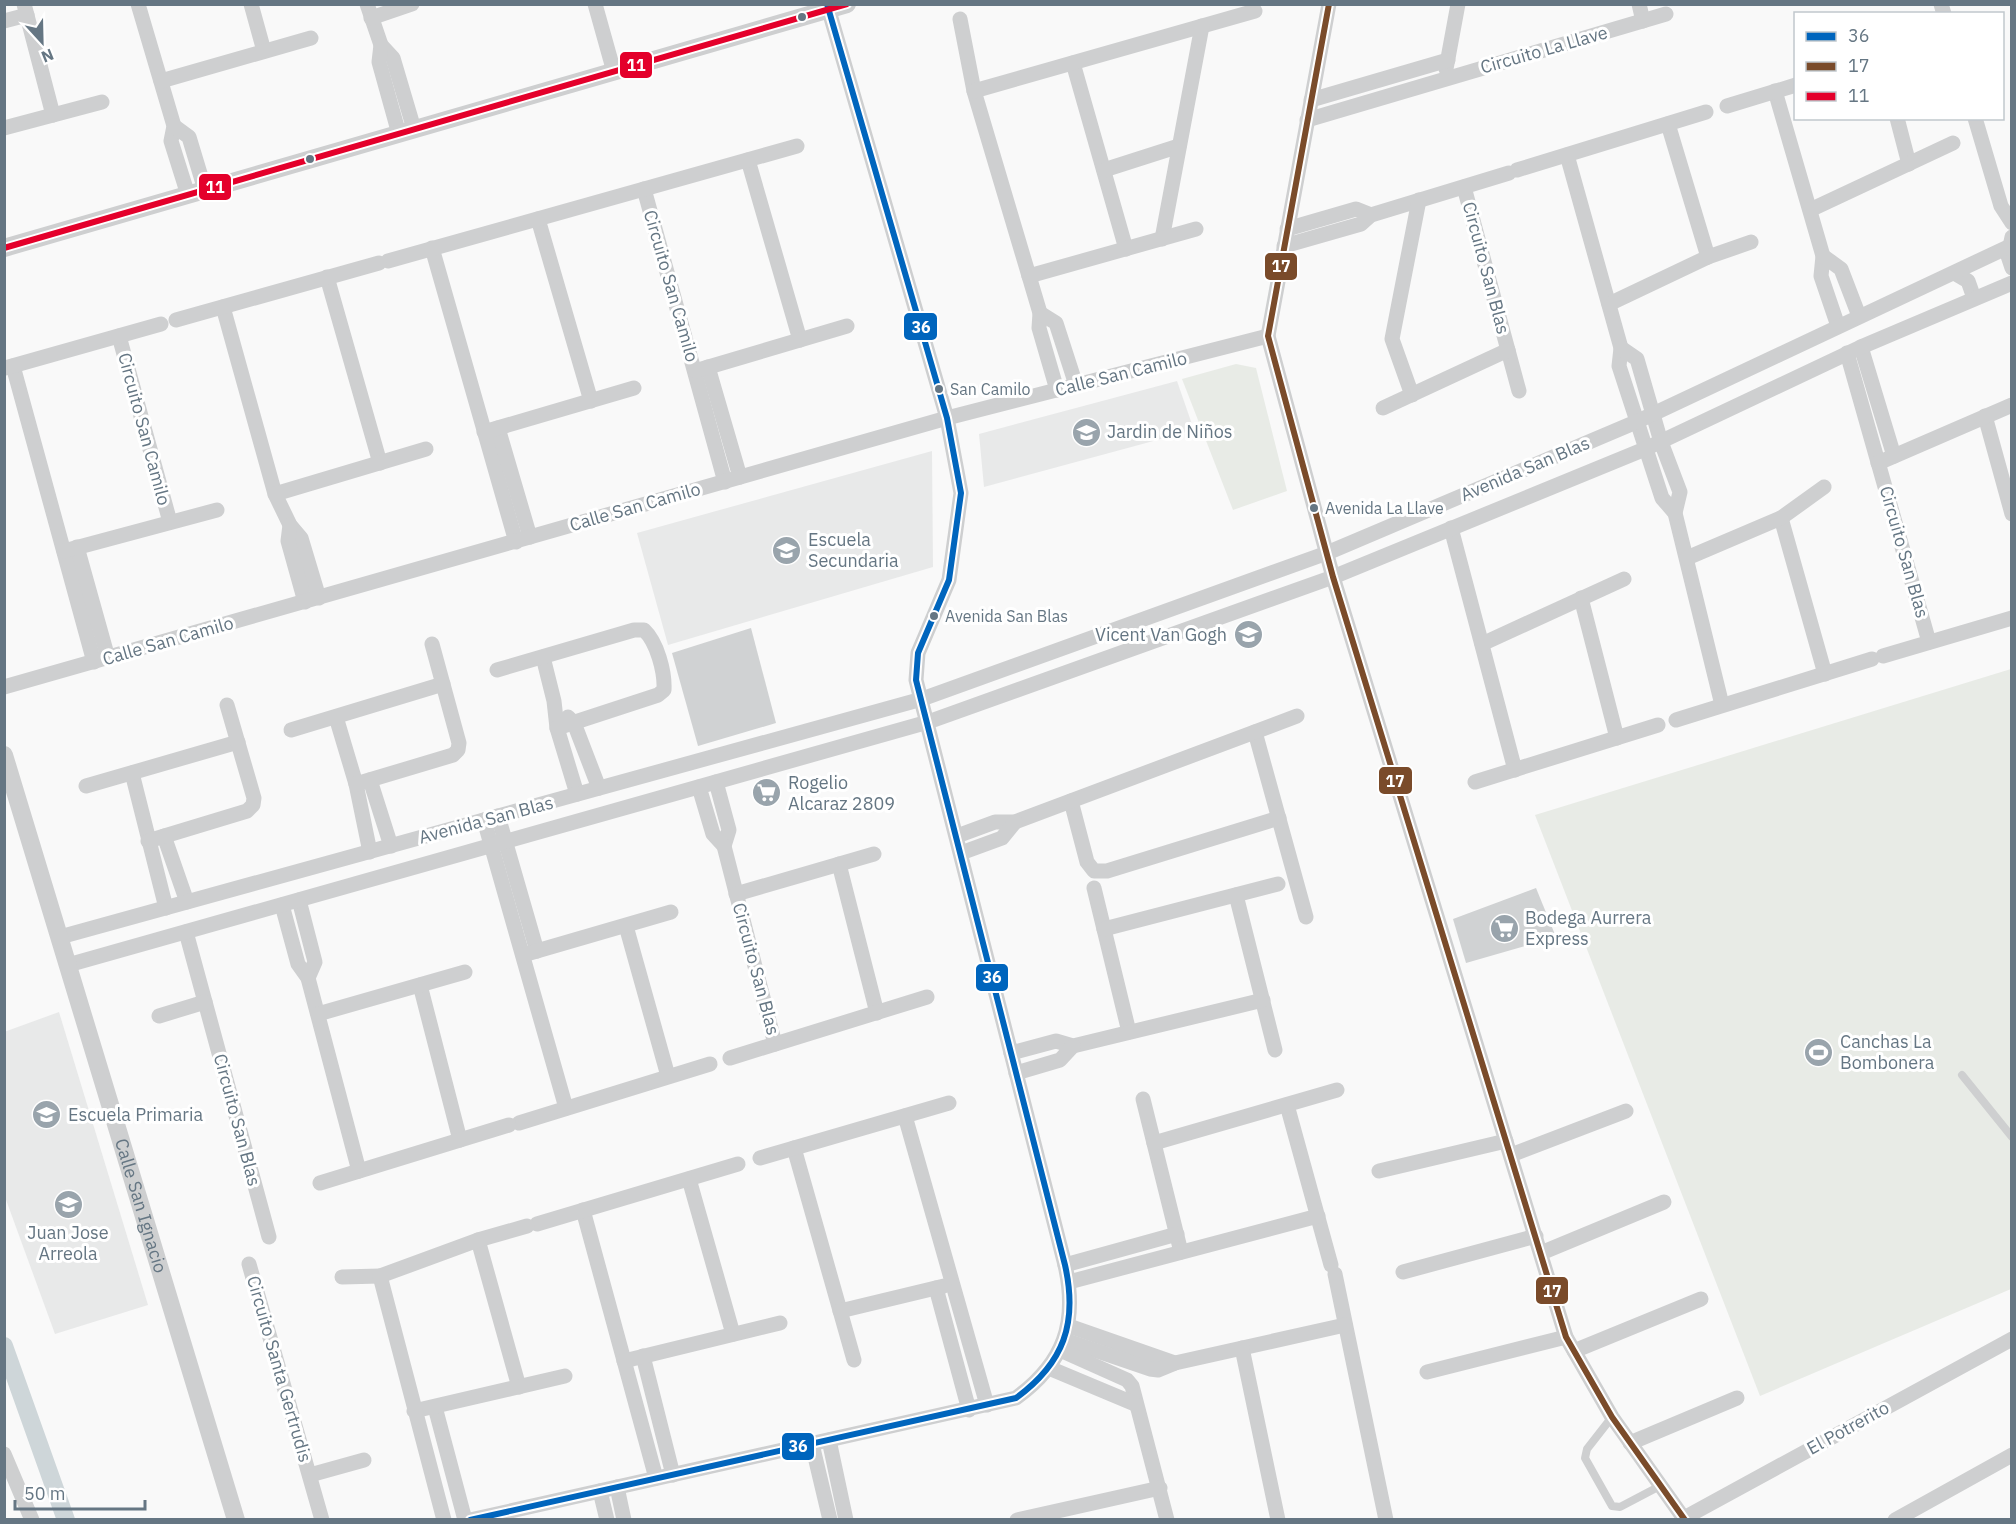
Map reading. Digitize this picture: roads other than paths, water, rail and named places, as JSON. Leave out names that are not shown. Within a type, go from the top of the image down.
[{"type":"street","points":[[138,4],[174,126],[189,137],[197,192]]},
{"type":"street","points":[[251,4],[264,51]]},
{"type":"street","points":[[407,132],[393,58],[381,45],[369,11],[412,4]]},
{"type":"street","points":[[595,4],[614,72]]},
{"type":"street","points":[[4,248],[614,72],[828,7],[847,4]]},
{"type":"street","points":[[1329,4],[1268,336],[1333,576],[1566,1337],[1612,1417],[1684,1519]]},
{"type":"street","points":[[1444,80],[1458,4]]},
{"type":"street","points":[[1638,4],[1643,21]]},
{"type":"street","points":[[470,1520],[1016,1398],[1034,1385],[1049,1368],[1065,1338],[1069,1282],[916,680],[918,653],[949,580],[961,493],[947,418],[828,7]]},
{"type":"street","points":[[4,21],[26,10],[53,115]]},
{"type":"street","points":[[974,91],[1255,11]]},
{"type":"street","name":"Circuito La Llave","points":[[1307,120],[1666,14]]},
{"type":"street","points":[[960,19],[974,91],[1040,313],[1040,328],[1057,390]]},
{"type":"street","points":[[1162,239],[1202,26]]},
{"type":"street","points":[[161,81],[311,38]]},
{"type":"street","points":[[1311,100],[1448,60]]},
{"type":"street","points":[[1073,63],[1126,249]]},
{"type":"street","points":[[1727,106],[1794,86]]},
{"type":"street","points":[[1775,91],[1823,256],[1821,276],[1838,326]]},
{"type":"street","points":[[4,128],[102,102]]},
{"type":"street","name":"Circuito San Blas","points":[[1284,246],[1361,224],[1371,215],[1706,112]]},
{"type":"street","points":[[1898,120],[1909,164]]},
{"type":"street","points":[[1976,120],[2001,206],[2012,223]]},
{"type":"street","points":[[1668,124],[1708,257]]},
{"type":"street","points":[[1810,210],[1953,143]]},
{"type":"street","name":"Circuito San Camilo","points":[[176,320],[797,146]]},
{"type":"street","points":[[1104,170],[1179,146]]},
{"type":"street","points":[[1567,155],[1621,348],[1618,366],[1662,498],[1674,513],[1688,558],[1722,705]]},
{"type":"street","points":[[748,160],[800,340]]},
{"type":"street","name":"Circuito San Blas","points":[[1464,187],[1519,391]]},
{"type":"street","name":"Circuito San Camilo","points":[[644,189],[701,369],[741,477]]},
{"type":"street","points":[[1413,395],[1392,339],[1419,200]]},
{"type":"street","name":"Circuito San Blas","points":[[1287,229],[1356,209],[1371,215]]},
{"type":"street","points":[[538,219],[591,401]]},
{"type":"street","points":[[1029,276],[1196,229]]},
{"type":"street","points":[[1609,304],[1708,257],[1751,242]]},
{"type":"street","points":[[2010,242],[2012,268]]},
{"type":"street","name":"Avenida San Blas","points":[[60,937],[922,699],[1327,553],[1636,422],[1859,316],[1956,273],[2010,242]]},
{"type":"street","points":[[432,248],[491,430],[523,540]]},
{"type":"street","points":[[1823,256],[1841,269],[1859,316]]},
{"type":"street","points":[[1956,273],[1968,280],[1974,298]]},
{"type":"street","points":[[327,277],[380,463]]},
{"type":"street","name":"Avenida San Blas","points":[[68,965],[928,722],[1333,576],[1645,449],[1854,350],[2012,283]]},
{"type":"street","points":[[223,307],[275,494],[290,525],[301,538],[312,600]]},
{"type":"street","points":[[1040,313],[1056,323],[1076,385]]},
{"type":"street","name":"Circuito San Camilo","points":[[101,660],[70,549],[9,367],[161,324]]},
{"type":"street","name":"Circuito San Camilo","points":[[701,369],[847,326]]},
{"type":"street","name":"Circuito San Camilo","points":[[119,336],[170,522]]},
{"type":"street","name":"Calle San Camilo","points":[[4,687],[947,418],[1268,336]]},
{"type":"street","points":[[1621,348],[1637,359],[1661,442],[1680,492],[1674,513]]},
{"type":"street","name":"Circuito San Blas","points":[[1383,408],[1508,350]]},
{"type":"street","points":[[1854,350],[1894,456]]},
{"type":"street","name":"Circuito San Blas","points":[[1854,350],[1878,463],[1929,642]]},
{"type":"street","points":[[701,369],[724,482]]},
{"type":"street","points":[[491,430],[634,388]]},
{"type":"street","name":"Circuito San Blas","points":[[1878,463],[2012,405]]},
{"type":"street","points":[[1985,416],[2012,514]]},
{"type":"street","points":[[275,494],[426,450]]},
{"type":"street","points":[[1688,558],[1781,518],[1824,488]]},
{"type":"street","name":"Circuito San Camilo","points":[[70,549],[217,510]]},
{"type":"street","points":[[1781,518],[1825,674]]},
{"type":"street","points":[[1451,528],[1515,770]]},
{"type":"street","points":[[1482,644],[1624,579]]},
{"type":"street","points":[[1581,598],[1617,738]]},
{"type":"street","name":"Circuito San Blas","points":[[1676,720],[1877,657],[2012,618]]},
{"type":"street","points":[[497,670],[634,630],[644,630],[652,638],[664,680],[664,690],[658,695],[557,728]]},
{"type":"street","points":[[363,782],[453,754],[458,750],[459,743],[432,644]]},
{"type":"street","points":[[543,657],[554,701],[557,728],[577,794]]},
{"type":"street","points":[[291,730],[443,684]]},
{"type":"street","points":[[554,701],[574,723],[599,788]]},
{"type":"street","points":[[148,841],[247,811],[254,806],[254,798],[227,705]]},
{"type":"street","points":[[957,836],[995,822],[1015,822],[1297,716]]},
{"type":"street","points":[[336,717],[391,846]]},
{"type":"street","points":[[1475,782],[1658,725]]},
{"type":"street","points":[[1255,732],[1306,917]]},
{"type":"street","points":[[86,786],[238,742]]},
{"type":"street","name":"Calle San Ignacio","points":[[4,755],[236,1520]]},
{"type":"street","points":[[132,773],[166,908]]},
{"type":"street","points":[[363,782],[370,852]]},
{"type":"street","name":"Circuito San Blas","points":[[716,782],[729,830],[724,846]]},
{"type":"street","name":"Circuito San Blas","points":[[699,787],[713,834],[724,846],[775,1044]]},
{"type":"street","points":[[1071,801],[1087,862],[1094,871],[1107,871],[1279,818]]},
{"type":"street","points":[[491,818],[530,953],[566,1108]]},
{"type":"street","points":[[961,853],[1002,838],[1015,822]]},
{"type":"street","points":[[164,836],[187,902]]},
{"type":"street","name":"Circuito San Blas","points":[[736,894],[874,854]]},
{"type":"street","points":[[839,864],[877,1012]]},
{"type":"street","points":[[1104,929],[1278,884]]},
{"type":"street","points":[[1094,888],[1129,1032]]},
{"type":"street","points":[[1236,895],[1275,1050]]},
{"type":"street","points":[[299,900],[315,962],[308,978]]},
{"type":"street","points":[[282,905],[298,964],[308,978],[359,1172]]},
{"type":"street","points":[[530,953],[671,912]]},
{"type":"street","points":[[626,926],[668,1076]]},
{"type":"street","name":"Circuito San Blas","points":[[186,932],[269,1237]]},
{"type":"street","points":[[318,1014],[465,972]]},
{"type":"street","points":[[420,985],[460,1140]]},
{"type":"street","name":"Circuito San Blas","points":[[729,1058],[927,997]]},
{"type":"street","points":[[1011,1053],[1056,1041],[1073,1046],[1263,1000]]},
{"type":"street","points":[[159,1016],[205,1002]]},
{"type":"street","points":[[1016,1073],[1060,1060],[1073,1046]]},
{"type":"street","points":[[320,1183],[710,1064]]},
{"type":"street","points":[[1154,1143],[1337,1090]]},
{"type":"street","points":[[1143,1099],[1181,1252]]},
{"type":"street","points":[[760,1158],[949,1103]]},
{"type":"street","points":[[1287,1105],[1333,1269],[1386,1520]]},
{"type":"street","points":[[1379,1171],[1508,1148],[1626,1111]]},
{"type":"street","points":[[905,1116],[987,1405]]},
{"type":"street","points":[[794,1148],[854,1360]]},
{"type":"street","points":[[342,1277],[380,1276],[478,1240],[738,1164]]},
{"type":"street","points":[[689,1179],[734,1334]]},
{"type":"street","points":[[1541,1253],[1664,1202]]},
{"type":"street","points":[[583,1210],[656,1478]]},
{"type":"street","points":[[1069,1282],[1318,1216]]},
{"type":"street","points":[[1065,1265],[1177,1234]]},
{"type":"street","points":[[1402,1272],[1536,1236]]},
{"type":"street","points":[[478,1240],[519,1387]]},
{"type":"street","name":"Circuito Santa Gertrudis","points":[[249,1264],[322,1520]]},
{"type":"street","points":[[380,1276],[444,1520]]},
{"type":"street","points":[[840,1311],[953,1284]]},
{"type":"street","points":[[936,1288],[969,1410]]},
{"type":"street","points":[[1574,1351],[1701,1299]]},
{"type":"street","points":[[624,1361],[780,1323]]},
{"type":"street","points":[[1065,1338],[1175,1363],[1346,1325]]},
{"type":"street","points":[[1426,1372],[1566,1337]]},
{"type":"street","points":[[1065,1338],[1132,1386],[1167,1520]]},
{"type":"street","name":"El Potrerito","points":[[1684,1519],[2012,1339]]},
{"type":"street","points":[[1242,1348],[1278,1520]]},
{"type":"street","points":[[643,1356],[673,1475]]},
{"type":"street","points":[[1049,1368],[1135,1404]]},
{"type":"street","points":[[414,1411],[565,1376]]},
{"type":"street","points":[[1630,1443],[1737,1398]]},
{"type":"street","points":[[435,1407],[465,1520]]},
{"type":"street","points":[[829,1440],[846,1520]]},
{"type":"street","points":[[812,1444],[830,1520]]},
{"type":"street","points":[[4,1454],[32,1520]]},
{"type":"street","points":[[1895,1520],[2012,1455]]},
{"type":"street","name":"Circuito Santa Gertrudis","points":[[310,1475],[364,1461]]},
{"type":"street","points":[[617,1487],[624,1520]]},
{"type":"street","points":[[1017,1520],[1054,1516],[1160,1488]]},
{"type":"street","points":[[600,1491],[607,1520]]},
{"type":"lane","points":[[1962,1075],[2012,1137]]},
{"type":"lane","points":[[1612,1417],[1587,1449],[1585,1458],[1612,1506],[1620,1507],[1660,1486]]},
{"type":"waterway","points":[[4,1346],[66,1520]]},
{"type":"place","name":"San Camilo","points":[[939,389]]},
{"type":"place","name":"Jardin de Niños","points":[[1086,432]]},
{"type":"place","name":"Avenida La Llave","points":[[1314,508]]},
{"type":"place","name":"Escuela Secundaria","points":[[787,550]]},
{"type":"place","name":"Avenida San Blas","points":[[934,616]]},
{"type":"place","name":"Vicent Van Gogh","points":[[1248,635]]},
{"type":"place","name":"Rogelio Alcaraz 2809","points":[[767,793]]},
{"type":"place","name":"Bodega Aurrera Express","points":[[1504,928]]},
{"type":"place","name":"Canchas La Bombonera","points":[[1819,1052]]},
{"type":"place","name":"Escuela Primaria","points":[[47,1115]]},
{"type":"place","name":"Juan Jose Arreola","points":[[68,1204]]}]
